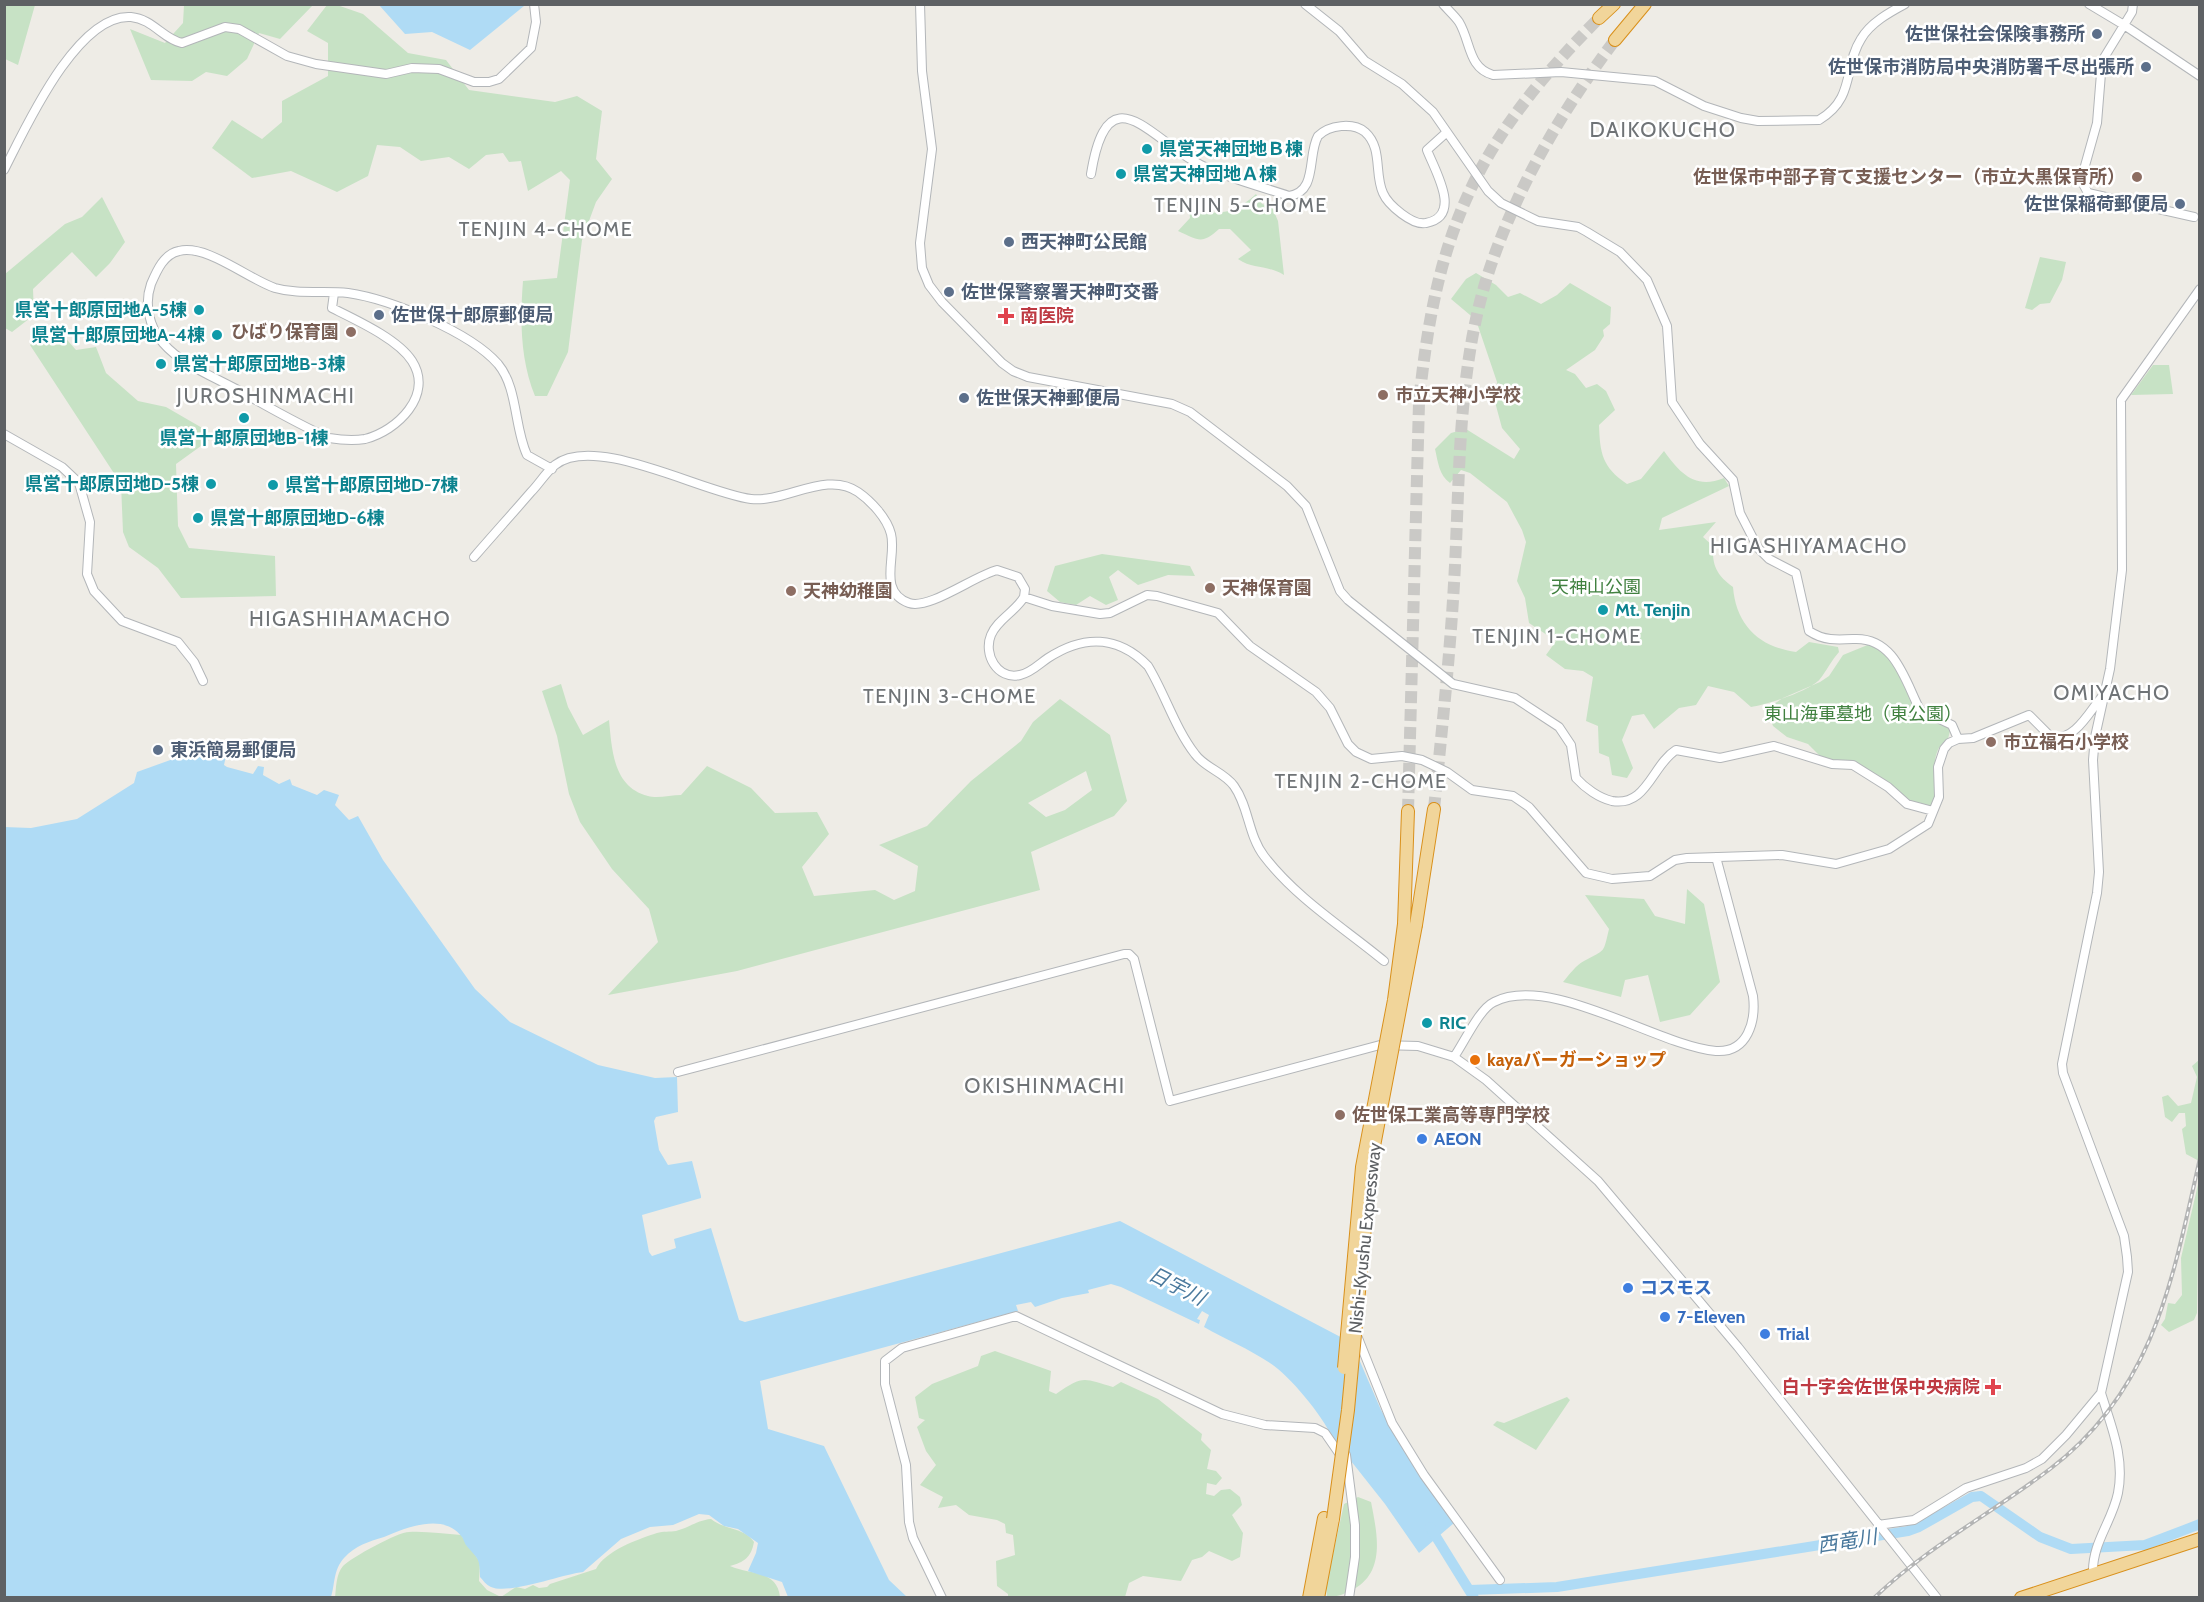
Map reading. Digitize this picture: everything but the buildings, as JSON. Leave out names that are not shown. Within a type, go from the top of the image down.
[{"type":"highway","points":[[1599,18],[1614,4]]},
{"type":"highway","points":[[1615,40],[1646,4]]},
{"type":"highway","name":"Nishi-Kyushu Expressway","points":[[1318,1598],[1340,1414],[1357,1201],[1367,1134],[1434,809]]},
{"type":"highway","name":"Nishi-Kyushu Expressway","points":[[1408,811],[1410,924]]},
{"type":"highway","name":"Nishi-Kyushu Expressway","points":[[1309,1598],[1329,1519]]},
{"type":"highway","points":[[2021,1598],[2199,1539]]},
{"type":"street","points":[[4,170],[58,71],[81,43],[115,19],[127,17],[149,21],[173,40],[182,43],[225,27],[239,29],[287,56],[308,63],[386,74],[412,68],[439,69],[483,82],[499,80],[531,48],[536,22],[534,4]]},
{"type":"street","points":[[920,4],[922,71],[932,148],[920,243],[923,276],[942,302],[1013,371],[1055,382],[1172,404],[1190,412],[1287,486],[1306,507],[1336,581],[1348,600],[1453,684],[1515,698],[1559,727],[1571,745],[1576,778],[1601,797],[1620,802],[1634,798],[1643,790],[1665,759],[1676,750],[1720,758],[1774,746],[1832,764],[1853,765],[1888,787],[1907,804],[1933,811]]},
{"type":"street","points":[[1305,4],[1339,31],[1365,61],[1413,93],[1433,112],[1488,191],[1501,203],[1538,221],[1578,227],[1620,252],[1647,280],[1667,326],[1672,402],[1700,444],[1733,480],[1740,513],[1758,548],[1769,559],[1796,573],[1809,631],[1829,640],[1866,640],[1879,645],[1903,670],[1920,710],[1952,725],[1958,739]]},
{"type":"street","points":[[1443,4],[1459,23],[1476,65],[1483,72],[1502,75],[1561,72],[1655,81],[1704,106],[1758,122],[1819,120],[1826,116],[1845,91],[1862,36],[1874,24],[1905,4]]},
{"type":"street","points":[[2089,4],[2199,76]]},
{"type":"street","points":[[2133,4],[2132,12],[2102,61],[2100,102],[2090,152],[2082,171],[2083,187],[2088,193],[2100,197],[2194,217]]},
{"type":"street","points":[[1090,174],[1097,140],[1103,128],[1111,121],[1126,118],[1142,124],[1200,165],[1256,186],[1289,196],[1296,195],[1309,183],[1318,136],[1328,129],[1353,126],[1363,130],[1371,141],[1378,158],[1383,193],[1406,218],[1414,224],[1424,224],[1440,217],[1444,211],[1445,195],[1427,150],[1447,132]]},
{"type":"street","points":[[334,293],[332,308],[397,345],[414,363],[417,374],[416,396],[401,421],[388,430],[365,439],[348,441],[328,438],[191,365],[162,343],[149,316],[147,304],[148,293],[159,266],[165,258],[182,250],[200,252],[278,289],[348,293],[389,305],[458,332],[478,347],[504,374],[527,455],[552,469]]},
{"type":"street","points":[[1881,1528],[1914,1520],[1966,1488],[2026,1468],[2042,1459],[2066,1435],[2101,1393],[2123,1294],[2127,1257],[2124,1236],[2063,1073],[2062,1064],[2097,893],[2099,872],[2093,760],[2095,737],[2107,692],[2122,570],[2121,400],[2199,289]]},
{"type":"street","points":[[4,434],[62,466],[79,483],[90,522],[87,574],[94,591],[122,621],[178,642],[194,662],[203,681]]},
{"type":"street","points":[[474,557],[552,469],[573,457],[597,455],[636,464],[726,494],[754,499],[831,484],[845,487],[863,497],[888,526],[892,543],[890,580],[900,598],[918,604],[926,603],[988,573],[1003,570],[1018,576],[1025,589],[1024,597],[990,636],[990,654],[995,666],[1009,675],[1023,675],[1071,644],[1090,641],[1115,645],[1139,656],[1149,666],[1197,757],[1223,775],[1238,792],[1258,847],[1264,856],[1305,898],[1384,961]]},
{"type":"street","points":[[1024,597],[1052,606],[1100,614],[1110,613],[1147,595],[1218,613],[1250,646],[1316,692],[1330,708],[1348,744],[1356,752],[1371,759],[1402,756],[1415,758],[1447,772],[1472,790],[1513,796],[1529,807],[1586,873],[1611,879],[1650,876],[1675,860],[1782,855],[1836,864],[1889,849],[1928,824],[1939,796],[1938,768],[1944,749],[1949,743],[1958,739],[1973,738],[2029,715],[2051,737],[2066,737],[2074,732],[2107,692]]},
{"type":"street","points":[[1454,1057],[1487,1006],[1509,997],[1529,996],[1595,1010],[1705,1049],[1728,1049],[1741,1042],[1753,1024],[1755,1014],[1753,996],[1716,857]]},
{"type":"street","points":[[678,1072],[1124,954],[1129,954],[1134,959],[1170,1101],[1380,1046],[1418,1046],[1454,1057],[1486,1080],[1598,1181],[1738,1347],[1937,1598]]},
{"type":"street","points":[[1349,1598],[1355,1557],[1355,1525],[1346,1459],[1344,1420],[1352,1311],[1380,1046]]},
{"type":"street","points":[[1352,1311],[1360,1348],[1392,1423],[1424,1476],[1500,1580]]},
{"type":"street","points":[[942,1598],[913,1538],[906,1465],[885,1384],[885,1360],[902,1348],[1016,1316],[1222,1414],[1265,1425],[1315,1428],[1324,1433],[1346,1459]]},
{"type":"street","points":[[2093,1573],[2097,1543],[2118,1492],[2120,1461],[2119,1448],[2101,1393]]},
{"type":"green space","points":[[5,4],[35,5],[18,65],[5,59]]},
{"type":"green space","points":[[184,5],[313,5],[280,39],[259,33],[247,59],[227,76],[206,72],[192,81],[151,80],[130,29],[165,43],[183,23]]},
{"type":"green space","points":[[327,5],[337,5],[363,14],[408,53],[446,60],[469,90],[555,102],[577,96],[602,111],[596,159],[612,179],[596,202],[582,240],[568,352],[547,396],[535,396],[526,368],[522,339],[522,295],[523,281],[557,278],[570,180],[561,171],[528,191],[521,161],[509,162],[503,153],[486,155],[469,169],[449,157],[421,161],[400,147],[377,145],[368,176],[337,192],[291,171],[252,178],[212,148],[232,120],[262,139],[282,122],[282,101],[328,76],[328,43],[307,31]]},
{"type":"green space","points":[[1256,194],[1262,204],[1272,207],[1278,221],[1284,275],[1271,269],[1249,265],[1238,259],[1251,250],[1230,229],[1219,229],[1204,239],[1190,237],[1178,231],[1190,218],[1189,208],[1217,213],[1225,212],[1240,206]]},
{"type":"green space","points":[[102,197],[125,242],[110,263],[96,277],[72,252],[33,289],[34,315],[12,332],[5,328],[5,274],[65,224],[82,217]]},
{"type":"green space","points":[[2040,257],[2066,262],[2062,280],[2050,303],[2040,304],[2032,310],[2025,308]]},
{"type":"green space","name":"天神山公園","points":[[1476,273],[1496,285],[1508,297],[1520,293],[1541,304],[1557,295],[1570,283],[1611,307],[1610,324],[1603,330],[1604,336],[1595,350],[1566,370],[1575,374],[1586,388],[1597,384],[1606,391],[1615,410],[1599,425],[1600,444],[1607,465],[1627,484],[1641,479],[1664,451],[1682,472],[1696,481],[1705,482],[1724,478],[1729,486],[1662,518],[1659,530],[1716,522],[1703,537],[1713,546],[1713,559],[1717,570],[1733,587],[1739,612],[1744,623],[1752,632],[1771,645],[1796,652],[1809,642],[1838,647],[1839,652],[1815,684],[1787,697],[1751,707],[1734,692],[1708,686],[1696,705],[1679,708],[1654,729],[1644,714],[1632,716],[1622,740],[1633,768],[1627,778],[1612,775],[1609,757],[1599,753],[1598,726],[1586,721],[1593,677],[1583,671],[1565,669],[1546,655],[1556,641],[1529,623],[1525,598],[1517,581],[1526,542],[1507,502],[1470,473],[1461,470],[1450,483],[1443,476],[1438,463],[1435,449],[1451,433],[1466,429],[1514,459],[1520,449],[1502,428],[1495,402],[1497,382],[1476,320],[1451,299],[1466,279]]},
{"type":"green space","points":[[54,325],[76,350],[96,347],[106,373],[138,401],[166,407],[204,429],[212,438],[176,464],[178,526],[189,548],[275,556],[276,596],[181,598],[158,568],[129,547],[123,532],[121,484],[30,345]]},
{"type":"green space","points":[[2153,365],[2169,365],[2173,394],[2131,395]]},
{"type":"green space","points":[[1102,554],[1190,566],[1195,576],[1168,575],[1138,585],[1118,570],[1109,577],[1118,600],[1106,605],[1090,596],[1076,605],[1060,602],[1047,591],[1055,566]]},
{"type":"green space","name":"東山海軍墓地（東公園）","points":[[1870,644],[1889,657],[1929,719],[1948,727],[1950,731],[1948,739],[1937,753],[1934,799],[1931,807],[1912,803],[1890,784],[1820,756],[1808,744],[1787,737],[1773,726],[1770,718],[1771,706],[1783,698],[1820,682],[1829,676],[1843,655]]},
{"type":"green space","points":[[561,684],[568,707],[583,735],[609,720],[616,766],[628,785],[636,791],[652,797],[681,795],[707,766],[751,788],[775,813],[817,812],[829,834],[802,867],[814,896],[875,890],[894,900],[915,891],[918,866],[879,845],[927,826],[971,781],[1021,741],[1033,722],[1060,699],[1110,735],[1127,801],[1114,816],[1031,852],[1040,890],[737,971],[608,995],[658,942],[649,909],[612,869],[580,822],[569,794],[557,736],[542,691]],"holes":[[[1086,771],[1092,790],[1065,810],[1046,817],[1028,803]]]},
{"type":"green space","points":[[1687,889],[1704,904],[1720,982],[1690,1015],[1660,1022],[1648,975],[1625,980],[1621,997],[1563,982],[1578,965],[1600,952],[1606,943],[1609,929],[1585,895],[1644,899],[1655,916],[1685,924]]},
{"type":"green space","points":[[2199,1060],[2199,1161],[2186,1154],[2182,1129],[2186,1126],[2185,1113],[2179,1113],[2172,1122],[2165,1117],[2162,1097],[2168,1095],[2178,1106],[2191,1103],[2197,1077],[2192,1066]]},
{"type":"green space","points":[[2199,1180],[2197,1313],[2194,1320],[2169,1332],[2161,1325],[2165,1319],[2168,1303],[2175,1304],[2182,1295],[2181,1258]]},
{"type":"green space","points":[[995,1351],[1051,1371],[1049,1391],[1056,1394],[1083,1380],[1113,1387],[1121,1382],[1158,1399],[1202,1434],[1201,1440],[1211,1450],[1207,1469],[1216,1471],[1222,1478],[1216,1485],[1207,1483],[1206,1494],[1214,1496],[1221,1490],[1230,1489],[1240,1497],[1242,1505],[1232,1515],[1243,1533],[1240,1557],[1232,1561],[1209,1551],[1202,1557],[1192,1560],[1181,1581],[1143,1576],[1129,1583],[1125,1597],[1008,1597],[1008,1594],[997,1586],[996,1561],[1015,1555],[1013,1535],[1006,1533],[1005,1524],[997,1520],[969,1515],[956,1505],[938,1508],[943,1497],[920,1485],[936,1465],[926,1451],[917,1427],[925,1420],[919,1418],[915,1397],[932,1384],[978,1366],[981,1356]]},
{"type":"green space","points":[[1567,1397],[1570,1400],[1536,1450],[1493,1425],[1497,1421],[1504,1423]]},
{"type":"green space","points":[[1358,1497],[1371,1502],[1377,1538],[1375,1562],[1364,1581],[1354,1589],[1341,1595],[1327,1597],[1326,1586],[1344,1504]]},
{"type":"green space","points":[[711,1519],[750,1537],[754,1542],[749,1556],[730,1566],[768,1578],[778,1588],[780,1597],[335,1598],[338,1577],[343,1566],[375,1546],[403,1533],[461,1535],[480,1562],[479,1581],[487,1590],[501,1597],[516,1587],[525,1589],[533,1585],[539,1588],[547,1587],[596,1569],[614,1551],[632,1542]]},
{"type":"water","points":[[379,5],[524,6],[470,50],[432,32],[405,34]]},
{"type":"water","points":[[187,754],[226,756],[224,765],[227,767],[253,774],[258,766],[264,767],[263,775],[279,784],[290,779],[292,785],[317,795],[324,790],[339,795],[335,805],[349,820],[358,816],[383,860],[475,989],[510,1022],[598,1065],[655,1078],[677,1077],[678,1112],[656,1117],[654,1121],[659,1150],[668,1165],[692,1161],[701,1198],[642,1215],[649,1252],[652,1256],[676,1248],[674,1239],[711,1228],[739,1320],[745,1322],[1120,1221],[1352,1343],[1381,1410],[1402,1446],[1454,1523],[1419,1553],[1385,1504],[1332,1437],[1313,1407],[1278,1369],[1254,1353],[1204,1327],[1209,1315],[1202,1311],[1197,1319],[1200,1320],[1199,1324],[1111,1284],[1088,1290],[1089,1293],[1062,1298],[1035,1307],[1031,1302],[1016,1305],[1018,1311],[760,1381],[768,1429],[824,1446],[889,1580],[907,1597],[788,1597],[782,1582],[748,1571],[758,1543],[738,1529],[724,1526],[709,1515],[699,1514],[673,1525],[650,1527],[621,1539],[583,1572],[510,1588],[499,1589],[486,1584],[480,1577],[477,1558],[454,1529],[445,1525],[424,1524],[367,1542],[353,1550],[338,1567],[331,1597],[5,1597],[4,827],[31,828],[77,819],[134,783],[137,772]]},
{"type":"waterway","name":"西竜川","points":[[1470,1590],[1557,1587],[1908,1531],[1972,1497],[1981,1496],[2040,1537],[2071,1549],[2145,1545],[2200,1524]]},
{"type":"waterway","name":"日宇川","points":[[1430,1527],[1474,1598]]},
{"type":"tunnel","points":[[1408,811],[1419,403],[1437,287],[1451,238],[1469,192],[1492,149],[1521,106],[1599,18]]},
{"type":"tunnel","points":[[1434,809],[1451,626],[1462,418],[1478,310],[1499,242],[1526,181],[1558,123],[1615,40]]},
{"type":"railway","points":[[2200,925],[2200,991]]},
{"type":"railway","points":[[1874,1598],[1938,1546],[2050,1469],[2085,1438],[2114,1403],[2136,1367],[2154,1328],[2180,1246],[2200,1158]]},
{"type":"place","name":"佐世保社会保険事務所","points":[[2097,34]]},
{"type":"place","name":"佐世保市消防局中央消防署千尽出張所","points":[[2146,67]]},
{"type":"place","name":"県営天神団地Ｂ棟","points":[[1147,149]]},
{"type":"place","name":"県営天神団地Ａ棟","points":[[1121,174]]},
{"type":"place","name":"佐世保市中部子育て支援センター（市立大黒保育所）","points":[[2137,177]]},
{"type":"place","name":"佐世保稲荷郵便局","points":[[2180,204]]},
{"type":"place","name":"西天神町公民館","points":[[1009,242]]},
{"type":"place","name":"佐世保警察署天神町交番","points":[[949,292]]},
{"type":"place","name":"県営十郎原団地A-5棟","points":[[199,310]]},
{"type":"place","name":"佐世保十郎原郵便局","points":[[379,315]]},
{"type":"place","name":"南医院","points":[[1006,316]]},
{"type":"place","name":"ひばり保育園","points":[[351,332]]},
{"type":"place","name":"県営十郎原団地A-4棟","points":[[217,335]]},
{"type":"place","name":"県営十郎原団地B-3棟","points":[[161,364]]},
{"type":"place","name":"市立天神小学校","points":[[1383,395]]},
{"type":"place","name":"佐世保天神郵便局","points":[[964,398]]},
{"type":"place","name":"県営十郎原団地B-1棟","points":[[244,418]]},
{"type":"place","name":"県営十郎原団地D-5棟","points":[[211,484]]},
{"type":"place","name":"県営十郎原団地D-7棟","points":[[273,485]]},
{"type":"place","name":"県営十郎原団地D-6棟","points":[[198,518]]},
{"type":"place","name":"天神保育園","points":[[1210,588]]},
{"type":"place","name":"天神幼稚園","points":[[791,591]]},
{"type":"place","name":"Mt. Tenjin","points":[[1603,610]]},
{"type":"place","name":"市立福石小学校","points":[[1991,742]]},
{"type":"place","name":"東浜簡易郵便局","points":[[158,750]]},
{"type":"place","name":"RIC","points":[[1427,1023]]},
{"type":"place","name":"kayaバーガーショップ","points":[[1475,1060]]},
{"type":"place","name":"佐世保工業高等専門学校","points":[[1340,1115]]},
{"type":"place","name":"AEON","points":[[1422,1139]]},
{"type":"place","name":"コスモス","points":[[1628,1288]]},
{"type":"place","name":"7-Eleven","points":[[1665,1317]]},
{"type":"place","name":"Trial","points":[[1765,1334]]},
{"type":"place","name":"白十字会佐世保中央病院","points":[[1993,1387]]},
{"type":"district","name":"DAIKOKUCHO","points":[[1663,129]]},
{"type":"district","name":"TENJIN 5-CHOME","points":[[1241,205]]},
{"type":"district","name":"TENJIN 4-CHOME","points":[[546,229]]},
{"type":"district","name":"JUROSHINMACHI","points":[[266,395]]},
{"type":"district","name":"HIGASHIYAMACHO","points":[[1809,545]]},
{"type":"district","name":"HIGASHIHAMACHO","points":[[350,618]]},
{"type":"district","name":"TENJIN 1-CHOME","points":[[1557,636]]},
{"type":"district","name":"OMIYACHO","points":[[2112,692]]},
{"type":"district","name":"TENJIN 3-CHOME","points":[[950,696]]},
{"type":"district","name":"TENJIN 2-CHOME","points":[[1361,781]]},
{"type":"district","name":"OKISHINMACHI","points":[[1045,1085]]}]
